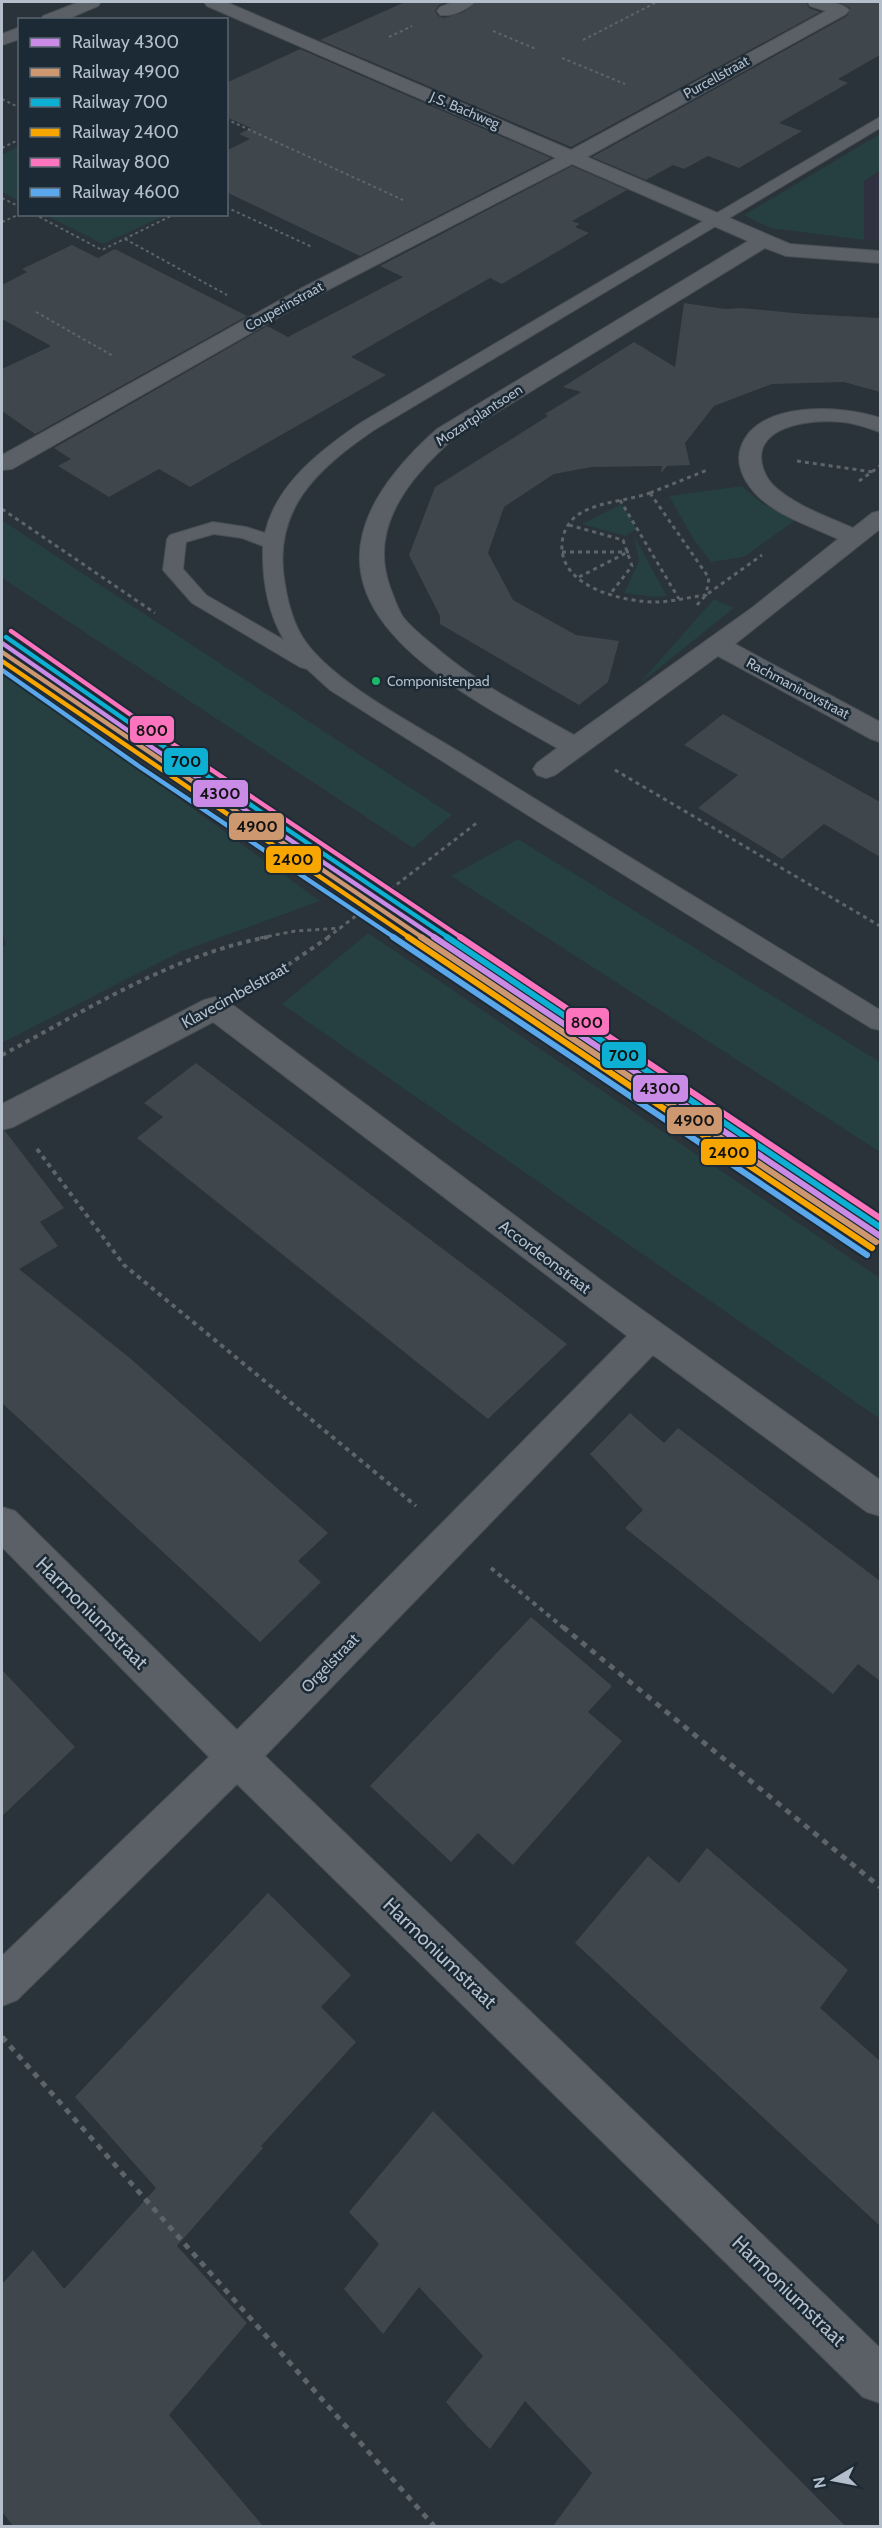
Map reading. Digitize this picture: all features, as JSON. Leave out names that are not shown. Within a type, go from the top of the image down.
[{"type":"street","points":[[54,18],[92,2]]},
{"type":"street","name":"J.S. Bachweg","points":[[213,2],[786,250],[880,257]]},
{"type":"street","points":[[446,11],[466,2]]},
{"type":"street","name":"Purcellstraat","points":[[572,157],[840,10],[816,2]]},
{"type":"street","points":[[2,39],[18,33]]},
{"type":"street","name":"Couperinstraat","points":[[2,462],[4,464],[266,316],[572,157]]},
{"type":"street","name":"Mozartplantsoen","points":[[575,747],[461,680],[423,651],[393,621],[373,580],[370,551],[379,513],[418,456],[445,434],[764,240]]},
{"type":"street","points":[[854,538],[781,503],[764,490],[753,474],[749,458],[750,445],[763,431],[784,421],[810,415],[855,417],[880,425]]},
{"type":"street","points":[[546,769],[762,612],[880,518]]},
{"type":"street","name":"Rachmaninovstraat","points":[[716,644],[880,733]]},
{"type":"street","name":"Klavecimbelstraat","points":[[2,1118],[214,1008]]},
{"type":"street","name":"Accordeonstraat","points":[[214,1008],[651,1334],[880,1500]]},
{"type":"street","name":"Orgelstraat","points":[[2,1985],[237,1757],[651,1334]]},
{"type":"street","name":"Harmoniumstraat","points":[[2,1523],[237,1757],[880,2380]]},
{"type":"lane","points":[[319,669],[293,638],[280,609],[273,577],[274,543],[279,518],[299,484],[333,450],[368,426],[880,122]]},
{"type":"lane","points":[[274,543],[246,533],[213,528],[177,539],[173,570],[199,599],[319,669],[376,711],[880,1021]]},
{"type":"path","points":[[583,40],[657,2]]},
{"type":"path","points":[[344,58],[446,11]]},
{"type":"path","points":[[562,58],[670,103]]},
{"type":"path","points":[[2,99],[18,107]]},
{"type":"path","points":[[228,120],[448,220]]},
{"type":"path","points":[[2,147],[18,140]]},
{"type":"path","points":[[2,198],[18,206]]},
{"type":"path","points":[[228,208],[356,268]]},
{"type":"path","points":[[2,222],[18,215]]},
{"type":"path","points":[[38,216],[102,250],[171,216]]},
{"type":"path","points":[[125,239],[266,316]]},
{"type":"path","points":[[36,312],[152,379]]},
{"type":"path","points":[[650,493],[708,578],[706,595],[653,602],[611,593],[578,578],[565,564],[562,539],[569,525],[587,511],[650,493],[740,458],[775,458],[873,472]]},
{"type":"path","points":[[620,500],[679,599]]},
{"type":"path","points":[[569,525],[623,540],[632,566],[611,593]]},
{"type":"path","points":[[562,552],[629,552]]},
{"type":"path","points":[[578,578],[629,552]]},
{"type":"path","points":[[575,747],[880,926]]},
{"type":"path","name":"Klavecimbelstraat","points":[[214,1008],[267,981],[342,928],[479,822]]},
{"type":"path","points":[[2,1055],[141,982],[206,952],[265,936],[320,928],[342,928]]},
{"type":"path","points":[[2,2037],[434,2526]]},
{"type":"shaded area","points":[[880,171],[880,241],[864,240],[864,181]]},
{"type":"green space","points":[[880,134],[880,171],[864,181],[864,240],[770,228],[744,215]]},
{"type":"green space","points":[[18,147],[18,200],[2,192],[2,155]]},
{"type":"green space","points":[[47,216],[164,216],[103,244]]},
{"type":"green space","points":[[742,486],[763,504],[796,520],[744,557],[711,562],[694,540],[669,496]]},
{"type":"green space","points":[[622,504],[637,529],[626,536],[582,524]]},
{"type":"green space","points":[[2,520],[452,815],[413,848],[2,578]]},
{"type":"green space","points":[[634,536],[667,596],[654,597],[624,593],[639,561]]},
{"type":"green space","points":[[714,599],[734,608],[638,685]]},
{"type":"green space","points":[[2,670],[320,901],[180,952],[2,1043],[2,947],[6,945],[2,930]]},
{"type":"green space","points":[[518,839],[880,1062],[880,1152],[451,876]]},
{"type":"green space","points":[[368,933],[880,1278],[880,1419],[282,1004]]},
{"type":"building","points":[[405,2],[448,2],[439,5],[435,11],[438,16],[444,18],[464,12],[477,2],[806,2],[809,8],[820,12],[571,147],[320,40]]},
{"type":"building","points":[[838,2],[880,2],[880,55],[838,79],[848,83],[779,123],[802,131],[739,168],[708,156],[684,169],[673,165],[646,180],[592,157],[847,16],[850,8]]},
{"type":"building","points":[[300,49],[551,158],[360,256],[228,193],[228,150],[250,139],[239,134],[251,128],[228,118],[228,82]]},
{"type":"building","points":[[572,166],[627,190],[572,221],[580,224],[575,227],[589,233],[502,284],[490,278],[351,357],[386,375],[190,487],[159,469],[109,497],[58,466],[71,459],[54,448],[267,326],[288,337],[403,277],[380,266]]},
{"type":"building","points":[[72,245],[98,258],[115,249],[247,316],[35,434],[2,411],[2,369],[51,346],[2,319],[2,285],[27,272],[22,269]]},
{"type":"building","points":[[684,303],[725,309],[742,308],[880,318],[880,392],[844,382],[772,384],[714,406],[685,443],[690,465],[667,466],[661,473],[662,466],[592,467],[554,474],[504,507],[488,553],[513,600],[576,635],[619,641],[608,682],[579,705],[440,624],[440,616],[409,555],[435,487],[548,416],[545,414],[581,392],[563,387],[634,342],[675,367]]},
{"type":"building","points":[[723,714],[880,802],[880,857],[824,824],[782,859],[698,808],[738,775],[684,745]]},
{"type":"building","points":[[196,1063],[567,1344],[488,1419],[137,1138],[163,1117],[144,1103]]},
{"type":"building","points":[[5,1131],[64,1208],[40,1222],[58,1246],[19,1269],[131,1359],[328,1533],[298,1561],[321,1582],[260,1642],[2,1403],[2,1132]]},
{"type":"building","points":[[630,1413],[664,1443],[678,1428],[880,1581],[880,1681],[858,1664],[833,1694],[625,1528],[643,1510],[590,1454]]},
{"type":"building","points":[[531,1617],[612,1686],[588,1712],[622,1741],[513,1865],[478,1833],[451,1862],[370,1786]]},
{"type":"building","points":[[2,1670],[75,1747],[2,1816]]},
{"type":"building","points":[[707,1848],[848,1970],[820,2008],[880,2061],[880,2226],[575,1943],[648,1856],[679,1883]]},
{"type":"building","points":[[268,1893],[351,1975],[321,2007],[356,2042],[261,2146],[263,2148],[177,2246],[247,2323],[169,2415],[263,2526],[13,2526],[2,2512],[2,2284],[33,2250],[64,2289],[156,2188],[75,2097]]},
{"type":"building","points":[[433,2111],[845,2526],[553,2526],[592,2473],[525,2401],[490,2449],[467,2426],[446,2402],[483,2356],[419,2287],[383,2334],[344,2289],[379,2244],[349,2212]]},
{"type":"rail line","name":"800","points":[[11,631],[161,736],[880,1218]]},
{"type":"rail line","name":"700","points":[[6,637],[157,742],[880,1227]]},
{"type":"rail line","name":"4300","points":[[2,643],[153,748],[880,1236]]},
{"type":"rail line","name":"4900","points":[[2,652],[149,754],[876,1242]]},
{"type":"rail line","name":"2400","points":[[2,661],[145,760],[872,1248]]},
{"type":"rail line","name":"4600","points":[[2,670],[140,767],[867,1255]]},
{"type":"place","name":"Componistenpad","points":[[376,681]]}]
